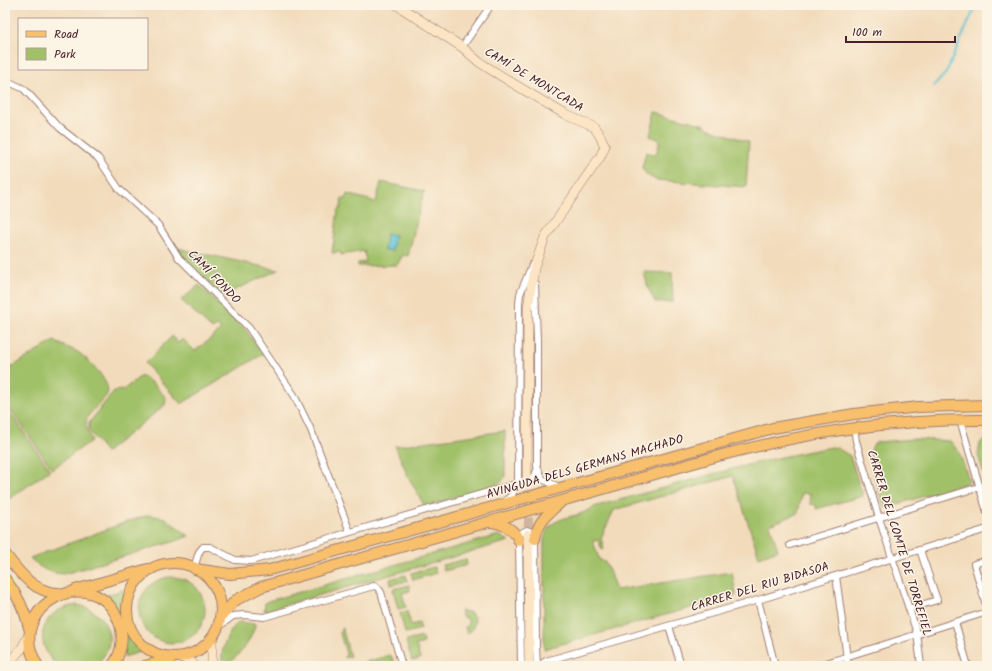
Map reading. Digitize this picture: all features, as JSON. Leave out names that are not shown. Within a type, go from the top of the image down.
[{"type":"main road","name":"AVINGUDA DELS GERMANS MACHADO","points":[[195,569],[230,574],[262,572],[773,428],[854,414],[919,408],[987,405]]},
{"type":"main road","points":[[145,666],[200,649],[212,638],[219,622],[230,605],[254,590],[776,441],[854,427],[960,420],[987,420]]},
{"type":"main road","points":[[531,537],[544,518],[562,501]]},
{"type":"main road","points":[[488,522],[510,528],[518,536],[519,541]]},
{"type":"main road","points":[[5,554],[27,580],[44,591],[63,593],[79,592],[92,595],[100,599],[113,612],[119,624],[122,637],[118,655],[112,666]]},
{"type":"main road","points":[[29,632],[32,619],[41,607],[52,597],[164,565],[179,564],[195,569],[206,577],[216,591],[220,604],[219,622]]},
{"type":"main road","points":[[164,565],[144,574],[133,587],[128,601],[127,617],[136,639],[148,649],[162,656],[178,657]]},
{"type":"main road","points":[[6,581],[15,592],[26,616],[31,654],[38,666]]},
{"type":"street","name":"CAMÍ DE MONTCADA","points":[[397,5],[462,47],[479,62],[514,84],[566,115],[594,127],[605,146],[600,157],[546,237],[525,281],[519,304],[519,473],[517,484],[513,493],[500,505]]},
{"type":"street","points":[[462,47],[491,5]]},
{"type":"street","name":"CAMÍ FONDO","points":[[5,80],[24,88],[60,128],[98,158],[119,189],[158,225],[179,258],[249,328],[294,395],[311,430],[350,532]]},
{"type":"street","name":"CAMÍ DE MONTCADA","points":[[527,479],[528,308],[537,257]]},
{"type":"street","name":"CAMÍ DE MONTCADA","points":[[534,268],[537,361],[537,466]]},
{"type":"street","points":[[960,420],[987,512]]},
{"type":"street","name":"CARRER DEL COMTE DE TORREFIEL","points":[[854,427],[856,441],[879,518],[917,633],[921,666]]},
{"type":"street","points":[[519,473],[522,481],[536,476],[537,466]]},
{"type":"street","points":[[537,466],[542,478],[550,484],[563,487]]},
{"type":"street","points":[[195,569],[199,552],[203,547],[210,547],[235,560],[251,561],[517,484],[527,479]]},
{"type":"street","points":[[505,487],[512,488],[513,493]]},
{"type":"street","points":[[790,545],[979,488]]},
{"type":"street","name":"CARRER DEL RIU BIDASOA","points":[[538,666],[546,661],[758,600],[987,529]]},
{"type":"street","points":[[521,666],[519,541],[521,533],[527,530],[533,532],[531,537],[528,666]]},
{"type":"street","points":[[531,537],[538,666]]},
{"type":"street","points":[[909,609],[937,600],[920,550]]},
{"type":"street","points":[[987,560],[974,564],[987,608]]},
{"type":"street","points":[[836,576],[848,666]]},
{"type":"street","points":[[219,622],[233,616],[244,615],[264,617],[371,586],[377,587],[381,592],[402,666]]},
{"type":"street","points":[[758,600],[775,666]]},
{"type":"street","points":[[817,666],[987,612]]},
{"type":"street","points":[[955,622],[968,666]]},
{"type":"street","points":[[669,626],[681,666]]},
{"type":"street","points":[[6,666],[22,648],[29,632]]},
{"type":"street","points":[[212,638],[212,666]]},
{"type":"street","points":[[178,657],[188,659],[195,666]]},
{"type":"green space","points":[[656,112],[705,125],[708,128],[749,142],[746,187],[656,180],[647,175],[642,168],[646,152],[656,155],[660,140],[650,136]]},
{"type":"green space","points":[[381,182],[424,191],[408,256],[403,255],[397,265],[358,266],[358,263],[366,262],[364,251],[341,255],[341,252],[332,253],[338,210],[341,208],[342,198],[346,199],[347,194],[376,202]]},
{"type":"green space","points":[[177,248],[278,270],[222,296],[181,256]]},
{"type":"green space","points":[[644,272],[672,273],[673,302],[655,302],[648,288]]},
{"type":"green space","points":[[199,285],[245,329],[263,354],[181,404],[145,363],[172,336],[178,343],[183,339],[195,351],[221,330],[217,326],[212,329],[181,300]]},
{"type":"green space","points":[[54,341],[76,351],[85,358],[97,370],[106,383],[108,389],[103,400],[89,414],[87,419],[86,425],[92,440],[52,469],[5,401],[5,371]]},
{"type":"green space","points":[[141,376],[154,384],[166,398],[165,405],[106,452],[89,431],[89,423],[114,391],[123,390]]},
{"type":"green space","points":[[5,405],[50,470],[5,502]]},
{"type":"green space","points":[[505,431],[505,477],[500,483],[425,507],[408,476],[395,446]]},
{"type":"green space","points":[[987,438],[987,484],[978,455],[980,443]]},
{"type":"green space","points":[[914,439],[950,441],[959,452],[969,480],[967,483],[885,508],[871,463],[873,446],[877,442]]},
{"type":"green space","points":[[832,447],[837,448],[850,456],[863,496],[816,509],[816,505],[810,504],[811,494],[802,493],[798,513],[770,525],[778,550],[759,557],[733,476],[614,510],[601,538],[604,549],[602,550],[598,540],[593,541],[599,559],[606,563],[616,590],[732,572],[736,595],[544,649],[544,540],[548,528],[552,524],[597,506],[743,466]]},
{"type":"green space","points":[[149,515],[165,518],[189,536],[64,574],[46,570],[30,558],[129,521]]},
{"type":"green space","points":[[499,535],[509,541],[264,611],[265,603],[268,601]]},
{"type":"green space","points":[[466,559],[467,565],[444,571],[442,565]]},
{"type":"green space","points":[[434,567],[436,573],[413,580],[411,573]]},
{"type":"green space","points":[[406,575],[407,581],[391,585],[390,579]]},
{"type":"green space","points":[[172,577],[185,580],[195,587],[202,597],[205,610],[202,623],[195,633],[185,640],[172,643],[159,640],[149,633],[142,623],[139,610],[142,597],[149,587],[159,580]]},
{"type":"green space","points":[[409,585],[410,591],[402,593],[406,607],[398,609],[393,589]]},
{"type":"green space","points":[[123,590],[125,593],[123,610],[125,623],[141,649],[140,652],[124,657],[124,647],[106,597],[107,595]]},
{"type":"green space","points":[[78,605],[89,609],[98,615],[104,622],[108,631],[109,640],[107,649],[102,658],[93,666],[58,666],[49,657],[44,647],[44,628],[48,619],[56,612],[66,607]]},
{"type":"green space","points":[[5,609],[9,628],[5,647]]},
{"type":"green space","points":[[460,610],[471,613],[475,619],[473,629],[467,633],[465,627],[468,624],[468,619],[462,616]]},
{"type":"green space","points":[[407,611],[411,625],[419,623],[421,629],[405,633],[400,613]]},
{"type":"green space","points":[[240,622],[255,624],[252,635],[244,648],[234,659],[223,664],[222,654],[226,641],[232,629]]},
{"type":"green space","points":[[342,627],[350,656],[344,658],[346,654],[340,633]]},
{"type":"green space","points":[[422,637],[424,643],[416,645],[420,659],[412,661],[406,641]]},
{"type":"green space","points":[[390,655],[395,666],[352,666]]},
{"type":"water","points":[[386,234],[395,235],[392,251],[384,250]]},
{"type":"waterway","points":[[934,86],[946,73],[976,5]]},
{"type":"tunnel","points":[[527,477],[529,504],[528,534]]}]
